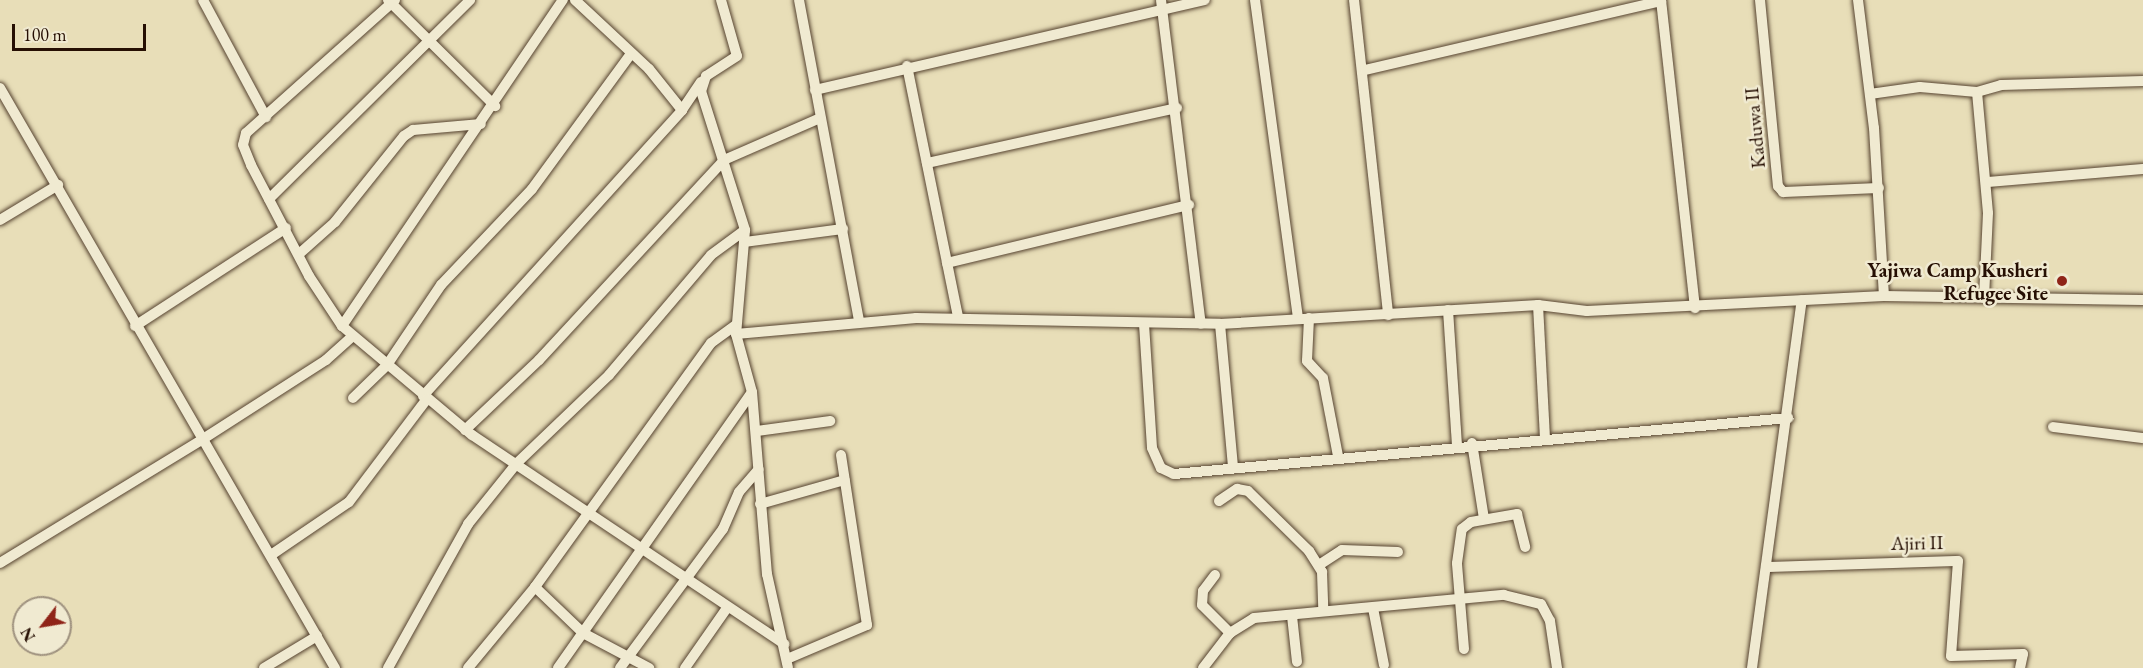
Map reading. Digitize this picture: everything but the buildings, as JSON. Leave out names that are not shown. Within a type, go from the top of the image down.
[{"type":"street","points":[[204,0],[266,117]]},
{"type":"street","points":[[269,199],[470,0]]},
{"type":"street","points":[[342,326],[495,106],[563,0]]},
{"type":"street","points":[[576,0],[682,110]]},
{"type":"street","points":[[271,555],[349,502],[425,398],[682,110],[701,82],[737,56],[720,0]]},
{"type":"street","points":[[799,0],[859,321]]},
{"type":"street","points":[[815,90],[907,66],[1104,27],[1162,5],[1205,0]]},
{"type":"street","points":[[1255,0],[1304,318],[1307,361],[1323,378],[1338,456]]},
{"type":"street","points":[[1354,0],[1365,70],[1389,315]]},
{"type":"street","points":[[1365,70],[1661,0],[1695,308]]},
{"type":"street","name":"Kaduwa II","points":[[1760,0],[1778,186],[1783,192],[1879,188]]},
{"type":"street","points":[[1858,0],[1879,188],[1884,296]]},
{"type":"street","points":[[495,106],[429,42],[391,1],[246,133],[243,145],[299,254],[342,326],[465,430],[641,547],[727,608],[784,644]]},
{"type":"street","points":[[1162,5],[1189,205],[1201,324]]},
{"type":"street","points":[[353,398],[387,365],[441,285],[532,189],[630,54]]},
{"type":"street","points":[[907,66],[958,317]]},
{"type":"street","points":[[1870,94],[1920,87],[1977,92],[2001,85],[2143,81]]},
{"type":"street","points":[[701,82],[746,230],[736,330],[752,393],[757,431],[766,574],[788,663],[867,625],[841,455]]},
{"type":"street","points":[[0,88],[135,326],[335,668]]},
{"type":"street","points":[[1977,92],[1987,182],[1984,298]]},
{"type":"street","points":[[927,163],[1177,108]]},
{"type":"street","points":[[465,430],[539,360],[724,160],[820,118]]},
{"type":"street","points":[[299,254],[335,222],[404,136],[413,130],[482,124]]},
{"type":"street","points":[[1987,182],[2143,169]]},
{"type":"street","points":[[0,220],[57,185]]},
{"type":"street","points":[[947,263],[1189,205]]},
{"type":"street","points":[[135,326],[286,228]]},
{"type":"street","points":[[745,242],[843,229]]},
{"type":"street","points":[[388,668],[468,524],[517,463],[609,375],[711,255],[746,230]]},
{"type":"street","points":[[468,668],[535,587],[591,514],[711,343],[736,330],[958,317],[1144,324],[1220,324],[1538,305],[1587,311],[1695,308],[1884,296],[2143,300]]},
{"type":"street","points":[[1752,668],[1788,418],[1802,300]]},
{"type":"street","points":[[1538,305],[1545,438]]},
{"type":"street","points":[[1448,310],[1457,445]]},
{"type":"street","points":[[1144,324],[1156,462],[1174,474],[1472,443],[1788,418]]},
{"type":"street","points":[[1220,324],[1233,468]]},
{"type":"street","points":[[0,563],[326,360],[353,336]]},
{"type":"street","points":[[558,668],[641,547],[752,393]]},
{"type":"street","points":[[757,431],[830,421]]},
{"type":"street","points":[[2053,427],[2143,438]]},
{"type":"street","points":[[1472,443],[1484,519]]},
{"type":"street","points":[[620,668],[628,654],[686,579],[759,469]]},
{"type":"street","points":[[760,504],[845,480]]},
{"type":"street","points":[[1219,501],[1237,489],[1248,491],[1319,565],[1323,610]]},
{"type":"street","points":[[1464,649],[1458,542],[1462,529],[1484,519],[1517,514],[1525,547]]},
{"type":"street","points":[[1319,565],[1342,550],[1398,552]]},
{"type":"street","name":"Ajiri II","points":[[1766,567],[1958,561],[1951,656],[2023,654],[2020,668]]},
{"type":"street","points":[[1215,574],[1202,605],[1230,633]]},
{"type":"street","points":[[535,587],[583,633],[628,654],[649,668]]},
{"type":"street","points":[[1203,668],[1230,633],[1254,618],[1323,610],[1460,601],[1504,595],[1541,604],[1550,621],[1557,668]]},
{"type":"street","points":[[685,668],[727,608]]},
{"type":"street","points":[[1373,608],[1384,665]]},
{"type":"street","points":[[1292,615],[1297,662]]},
{"type":"street","points":[[264,668],[317,636]]},
{"type":"place","name":"Yajiwa Camp Kusheri Refugee Site","points":[[2062,281]]}]
